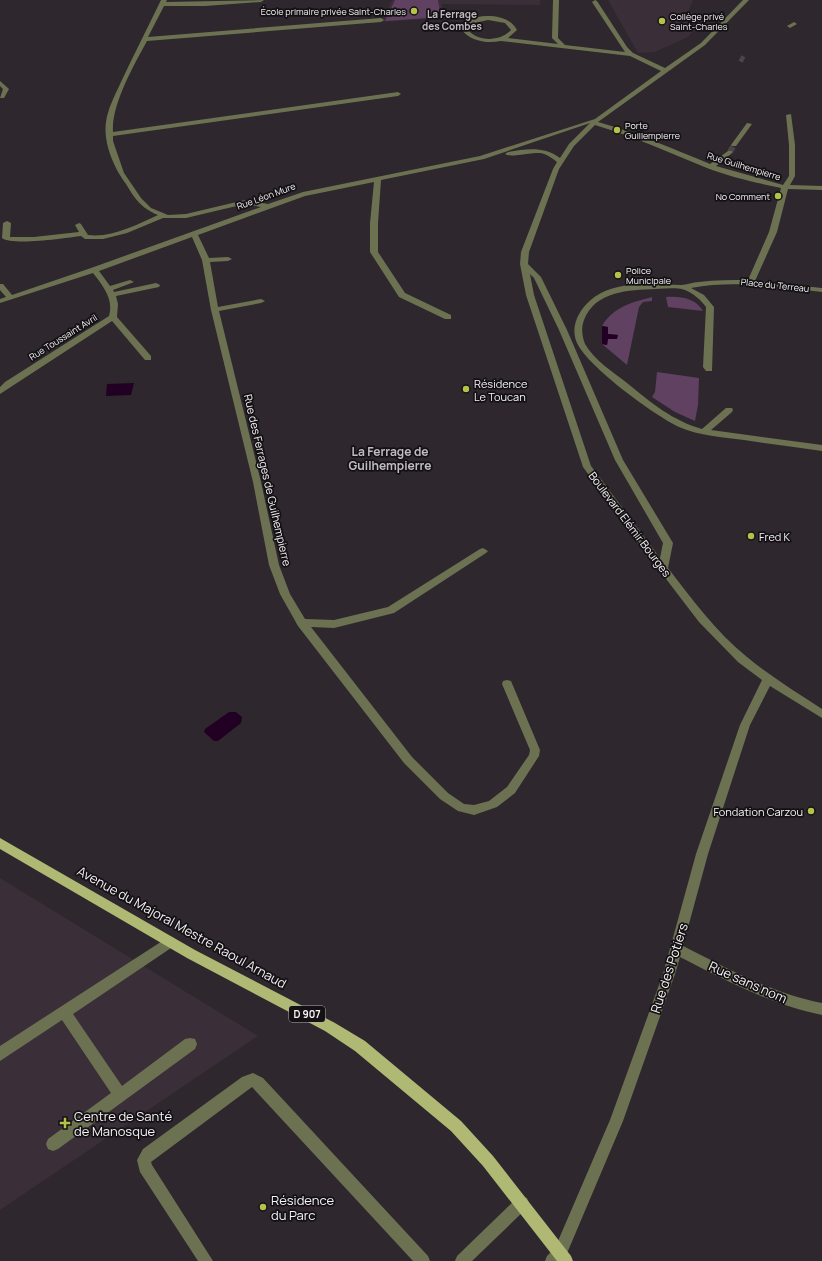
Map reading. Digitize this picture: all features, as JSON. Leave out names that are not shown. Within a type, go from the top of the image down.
[{"type":"main road","name":"Avenue du Majoral Mestre Raoul Arnaud","points":[[0,842],[170,942],[330,1027],[360,1046],[456,1126],[522,1203],[559,1258]]},
{"type":"street","points":[[261,0],[204,4],[163,2],[115,100],[109,123],[114,154],[121,173],[148,209],[162,216],[175,218],[245,202],[267,206]]},
{"type":"street","points":[[556,0],[555,38],[563,46]]},
{"type":"street","points":[[571,145],[567,129],[599,118],[666,71],[703,44],[746,0]]},
{"type":"street","points":[[595,2],[625,48],[631,54],[666,71]]},
{"type":"street","points":[[501,39],[508,37],[514,30],[504,21],[480,19],[464,26],[464,30],[470,36],[485,40],[501,39],[631,54]]},
{"type":"street","points":[[145,39],[382,20]]},
{"type":"street","points":[[0,83],[6,89],[2,97]]},
{"type":"street","points":[[110,134],[398,94]]},
{"type":"street","points":[[751,281],[773,232],[785,187],[792,173],[792,146],[789,115]]},
{"type":"street","name":"Boulevard Elémir Bourges","points":[[599,118],[571,145],[560,161],[526,252],[524,264],[530,295],[587,467],[663,569],[703,619],[742,659],[768,679],[822,714]]},
{"type":"street","name":"Rue Guilhempierre","points":[[593,123],[670,149],[711,167],[765,183],[785,187],[822,188]]},
{"type":"street","points":[[734,145],[749,124]]},
{"type":"street","name":"Rue Léon Mure","points":[[0,301],[94,270],[303,194],[482,158],[567,129]]},
{"type":"street","points":[[482,158],[540,151],[551,154],[560,161]]},
{"type":"street","points":[[711,167],[730,152]]},
{"type":"street","points":[[378,178],[373,248],[374,252],[402,295],[448,317]]},
{"type":"street","points":[[7,223],[5,235],[6,238],[10,239],[34,239],[82,234],[89,238],[106,236],[162,216]]},
{"type":"street","points":[[78,225],[82,234]]},
{"type":"street","name":"Rue des Ferrages de Guilhempierre","points":[[194,234],[206,260],[215,310],[257,482],[274,565],[285,594],[302,623],[408,760],[444,796],[462,808],[474,810],[494,804],[511,790],[531,762],[535,750],[507,684]]},
{"type":"street","points":[[206,260],[228,259]]},
{"type":"street","points":[[524,264],[537,277],[567,340],[619,460],[668,543],[663,569]]},
{"type":"street","points":[[94,270],[110,292]]},
{"type":"street","name":"Place du Terreau","points":[[681,287],[703,283],[751,281],[822,290]]},
{"type":"street","points":[[110,292],[130,282]]},
{"type":"street","points":[[110,292],[156,285]]},
{"type":"street","points":[[0,286],[11,298]]},
{"type":"street","points":[[709,369],[707,367],[710,307],[699,295],[681,287],[634,287],[606,294],[591,303],[584,311],[578,328],[578,336],[586,349],[609,373],[647,404],[676,423],[689,429],[704,432],[822,448]]},
{"type":"street","name":"Rue Toussaint Avril","points":[[0,391],[8,384],[113,317],[114,308],[110,292]]},
{"type":"street","points":[[215,310],[261,301]]},
{"type":"street","points":[[113,317],[148,358]]},
{"type":"street","points":[[567,340],[578,336]]},
{"type":"street","points":[[704,432],[729,410]]},
{"type":"street","points":[[302,623],[334,624],[392,610],[483,551]]},
{"type":"street","name":"Rue des Potiers","points":[[559,1258],[616,1121],[669,974],[702,854],[745,725],[768,679]]},
{"type":"street","points":[[0,1054],[170,942]]},
{"type":"street","name":"Rue sans nom","points":[[677,949],[728,975],[800,1005],[822,1009]]},
{"type":"street","points":[[64,1012],[120,1095]]},
{"type":"street","points":[[53,1144],[190,1044]]},
{"type":"street","points":[[206,1261],[145,1167],[144,1160],[148,1154],[247,1082],[253,1080],[258,1083],[423,1261]]},
{"type":"street","points":[[462,1261],[522,1203]]},
{"type":"shaded area","name":"École primaire privée Saint-Charles","points":[[392,0],[540,0],[540,5],[442,4],[443,18],[381,22]]},
{"type":"shaded area","name":"École primaire privée Saint-Charles","points":[[395,0],[438,0],[441,17],[385,21]]},
{"type":"shaded area","name":"Collège privé Saint-Charles","points":[[608,0],[693,0],[688,12],[709,15],[688,37],[655,52],[638,53]]},
{"type":"shaded area","points":[[652,297],[652,301],[643,302],[639,307],[627,365],[602,344],[607,345],[608,339],[618,335],[608,334],[608,327],[602,326],[612,314],[624,306]]},
{"type":"shaded area","points":[[666,297],[687,299],[696,303],[703,311],[668,307]]},
{"type":"shaded area","points":[[602,326],[608,327],[608,334],[618,335],[617,339],[608,339],[607,345],[602,344]]},
{"type":"shaded area","points":[[657,372],[699,378],[698,405],[695,421],[675,412],[652,397],[655,392]]},
{"type":"shaded area","points":[[134,383],[131,395],[106,396],[107,384]]},
{"type":"shaded area","points":[[229,712],[236,712],[242,717],[241,723],[218,741],[214,741],[204,732],[205,729]]},
{"type":"shaded area","name":"Centre de Santé de Manosque","points":[[0,878],[258,1036],[0,1210]]},
{"type":"tunnel","points":[[740,58],[744,60]]},
{"type":"tunnel","points":[[730,152],[734,145]]},
{"type":"place","name":"École primaire privée Saint-Charles","points":[[414,11]]},
{"type":"place","name":"Collège privé Saint-Charles","points":[[662,21]]},
{"type":"place","name":"Porte Guillempierre","points":[[617,130]]},
{"type":"place","name":"No Comment","points":[[778,196]]},
{"type":"place","name":"Police Municipale","points":[[618,275]]},
{"type":"place","name":"Résidence Le Toucan","points":[[466,389]]},
{"type":"place","name":"Fred K","points":[[751,536]]},
{"type":"place","name":"Fondation Carzou","points":[[811,811]]},
{"type":"place","name":"Centre de Santé de Manosque","points":[[65,1123]]},
{"type":"place","name":"Résidence du Parc","points":[[263,1207]]},
{"type":"district","name":"La Ferrage des Combes","points":[[452,20]]},
{"type":"district","name":"La Ferrage de Guilhempierre","points":[[390,458]]}]
